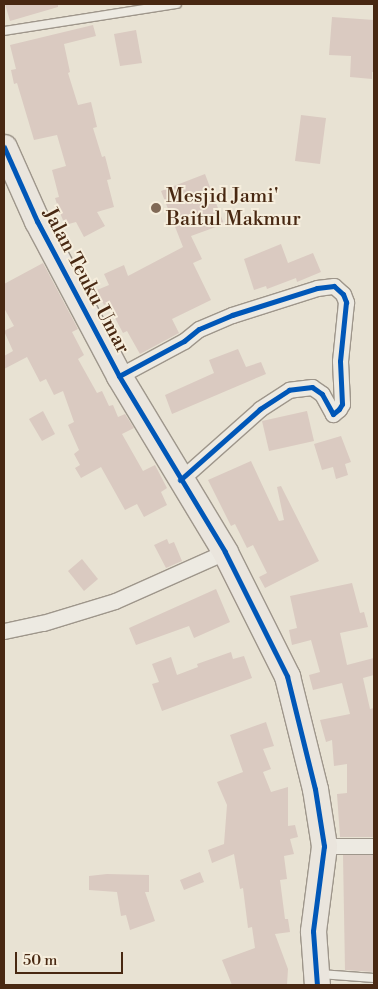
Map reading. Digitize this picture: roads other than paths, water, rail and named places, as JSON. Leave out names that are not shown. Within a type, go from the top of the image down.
[{"type":"highway","name":"Jalan Teuku Umar","points":[[4,147],[37,221],[119,376],[225,552],[287,676],[316,789],[324,846],[313,931],[317,980]]},
{"type":"street","points":[[119,376],[184,342],[200,329],[224,318],[317,288],[334,286],[343,294],[346,302],[340,361],[342,404],[338,411],[333,414],[322,394],[312,387],[289,390],[260,409],[180,480]]},
{"type":"street","points":[[4,631],[43,623],[115,601],[225,552]]},
{"type":"street","points":[[324,846],[374,846]]},
{"type":"lane","points":[[4,32],[177,4]]},
{"type":"lane","points":[[317,980],[374,978]]},
{"type":"place","name":"Mesjid Jami' Baitul Makmur","points":[[156,208]]}]
